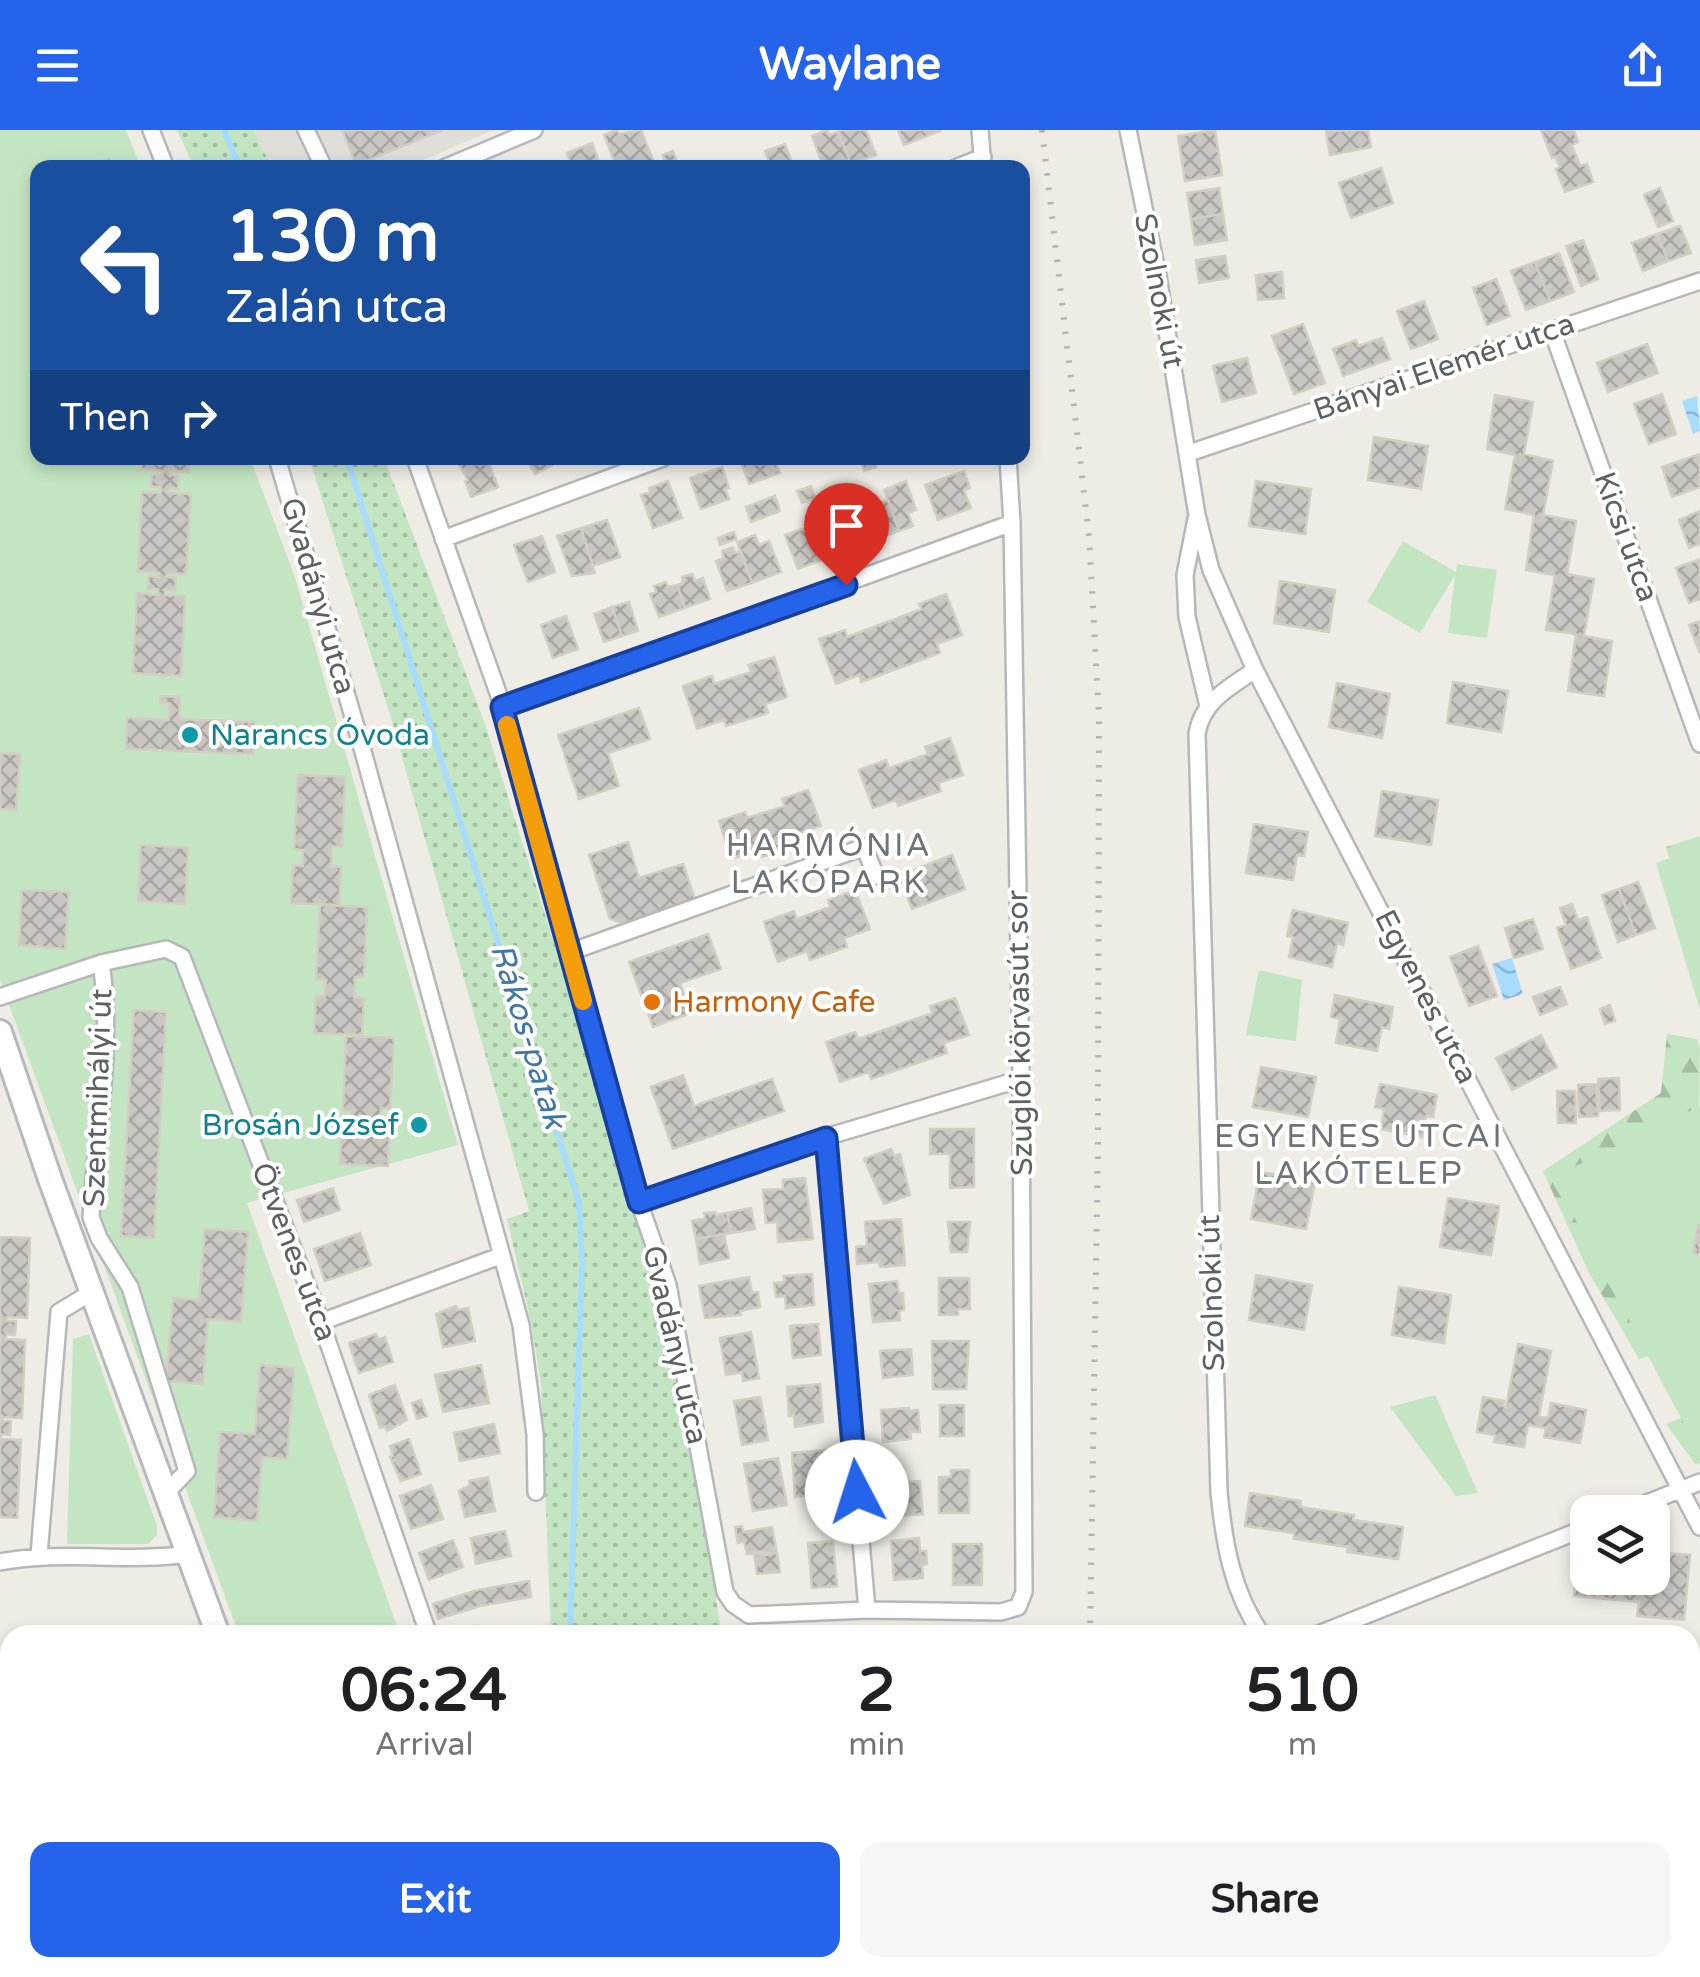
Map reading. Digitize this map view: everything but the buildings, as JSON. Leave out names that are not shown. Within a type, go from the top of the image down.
[{"type":"street","points":[[151,130],[163,160]]},
{"type":"street","points":[[306,130],[320,160]]},
{"type":"street","points":[[463,160],[534,130]]},
{"type":"street","points":[[980,130],[983,160]]},
{"type":"street","name":"Szolnoki út","points":[[1128,130],[1189,453]]},
{"type":"street","name":"Bányai Elemér utca","points":[[1189,453],[1700,281]]},
{"type":"street","name":"Kicsi utca","points":[[1552,330],[1700,744]]},
{"type":"street","name":"Egyenes utca","points":[[1189,453],[1197,515],[1211,570],[1255,670],[1700,1527]]},
{"type":"street","name":"Gvadányi utca","points":[[279,465],[364,755],[521,1325],[530,1382],[536,1492]]},
{"type":"street","name":"Gvadányi utca","points":[[417,465],[502,707],[639,1202],[668,1285],[725,1592],[733,1604],[749,1615],[868,1610]]},
{"type":"street","points":[[443,539],[644,465]]},
{"type":"street","name":"Szuglói körvasút sor","points":[[868,1610],[1001,1612],[1018,1607],[1024,1592],[1022,1078],[1008,465]]},
{"type":"street","name":"Szolnoki út","points":[[1197,515],[1185,575],[1187,617],[1208,706],[1197,734],[1219,1492],[1224,1547],[1240,1596],[1256,1625]]},
{"type":"street","points":[[502,707],[1012,523]]},
{"type":"street","points":[[1208,706],[1255,670]]},
{"type":"street","points":[[570,952],[864,847],[876,876]]},
{"type":"street","name":"Ötvenes utca","points":[[100,962],[166,949],[182,958],[321,1322],[426,1625]]},
{"type":"street","name":"Szentmihályi út","points":[[0,997],[100,962],[105,990],[105,1048],[91,1217],[99,1238],[130,1287],[187,1471],[167,1492]]},
{"type":"street","name":"Szentmihályi út","points":[[0,1032],[8,1084],[92,1292],[215,1625]]},
{"type":"street","points":[[639,1202],[826,1138],[1022,1078]]},
{"type":"street","points":[[826,1138],[868,1610]]},
{"type":"street","points":[[321,1322],[500,1256]]},
{"type":"street","points":[[39,1554],[59,1312],[92,1292]]},
{"type":"street","points":[[1668,1495],[1700,1482]]},
{"type":"street","points":[[1341,1625],[1570,1534]]},
{"type":"street","points":[[0,1562],[39,1554],[156,1558],[190,1554]]},
{"type":"shaded area","points":[[254,130],[493,130],[424,160],[268,160]]},
{"type":"green space","points":[[0,130],[126,130],[138,160],[30,160],[30,465],[253,465],[295,577],[458,1145],[247,1203],[396,1625],[235,1625],[0,980]]},
{"type":"green space","points":[[177,130],[254,130],[268,160],[191,160]]},
{"type":"green space","points":[[311,465],[387,465],[485,724],[657,1270],[675,1351],[720,1625],[551,1625],[541,1384],[507,1219],[529,1211],[392,721]]},
{"type":"green space","points":[[1403,541],[1456,572],[1457,564],[1497,570],[1487,638],[1448,633],[1455,575],[1420,633],[1367,602]]},
{"type":"green space","points":[[1700,836],[1700,967],[1666,847]]},
{"type":"green space","points":[[1700,847],[1700,1010],[1656,863]]},
{"type":"green space","points":[[1259,970],[1302,980],[1296,1041],[1246,1035]]},
{"type":"green space","points":[[1667,1034],[1697,1039],[1700,1047],[1696,1341],[1639,1359],[1588,1271],[1543,1171],[1661,1093]]},
{"type":"green space","points":[[1700,1106],[1700,1450],[1698,1450],[1553,1177]]},
{"type":"green space","points":[[89,1334],[157,1526],[157,1535],[148,1544],[67,1544],[73,1339]]},
{"type":"green space","points":[[1435,1395],[1478,1493],[1456,1496],[1390,1407]]},
{"type":"green space","points":[[1700,1410],[1700,1463],[1696,1465],[1666,1424]]},
{"type":"water","points":[[1697,396],[1700,431],[1693,434],[1682,401]]},
{"type":"water","points":[[1512,958],[1523,994],[1504,1000],[1492,964]]},
{"type":"waterway","name":"Rákos-patak","points":[[224,130],[237,160]]},
{"type":"waterway","name":"Rákos-patak","points":[[349,465],[579,1202],[582,1263],[570,1625]]},
{"type":"railway","points":[[1042,130],[1089,536],[1099,717],[1098,1146],[1090,1625]]},
{"type":"slow traffic","points":[[507,725],[583,1001]]},
{"type":"place","name":"Narancs Óvoda","points":[[190,735]]},
{"type":"place","name":"Harmony Cafe","points":[[652,1002]]},
{"type":"place","name":"Brosán József","points":[[419,1125]]},
{"type":"district","name":"HARMÓNIA LAKÓPARK","points":[[829,864]]},
{"type":"district","name":"EGYENES UTCAI LAKÓTELEP","points":[[1359,1156]]},
{"type":"route","points":[[846,585],[502,707],[639,1202],[826,1138],[857,1492]]}]
